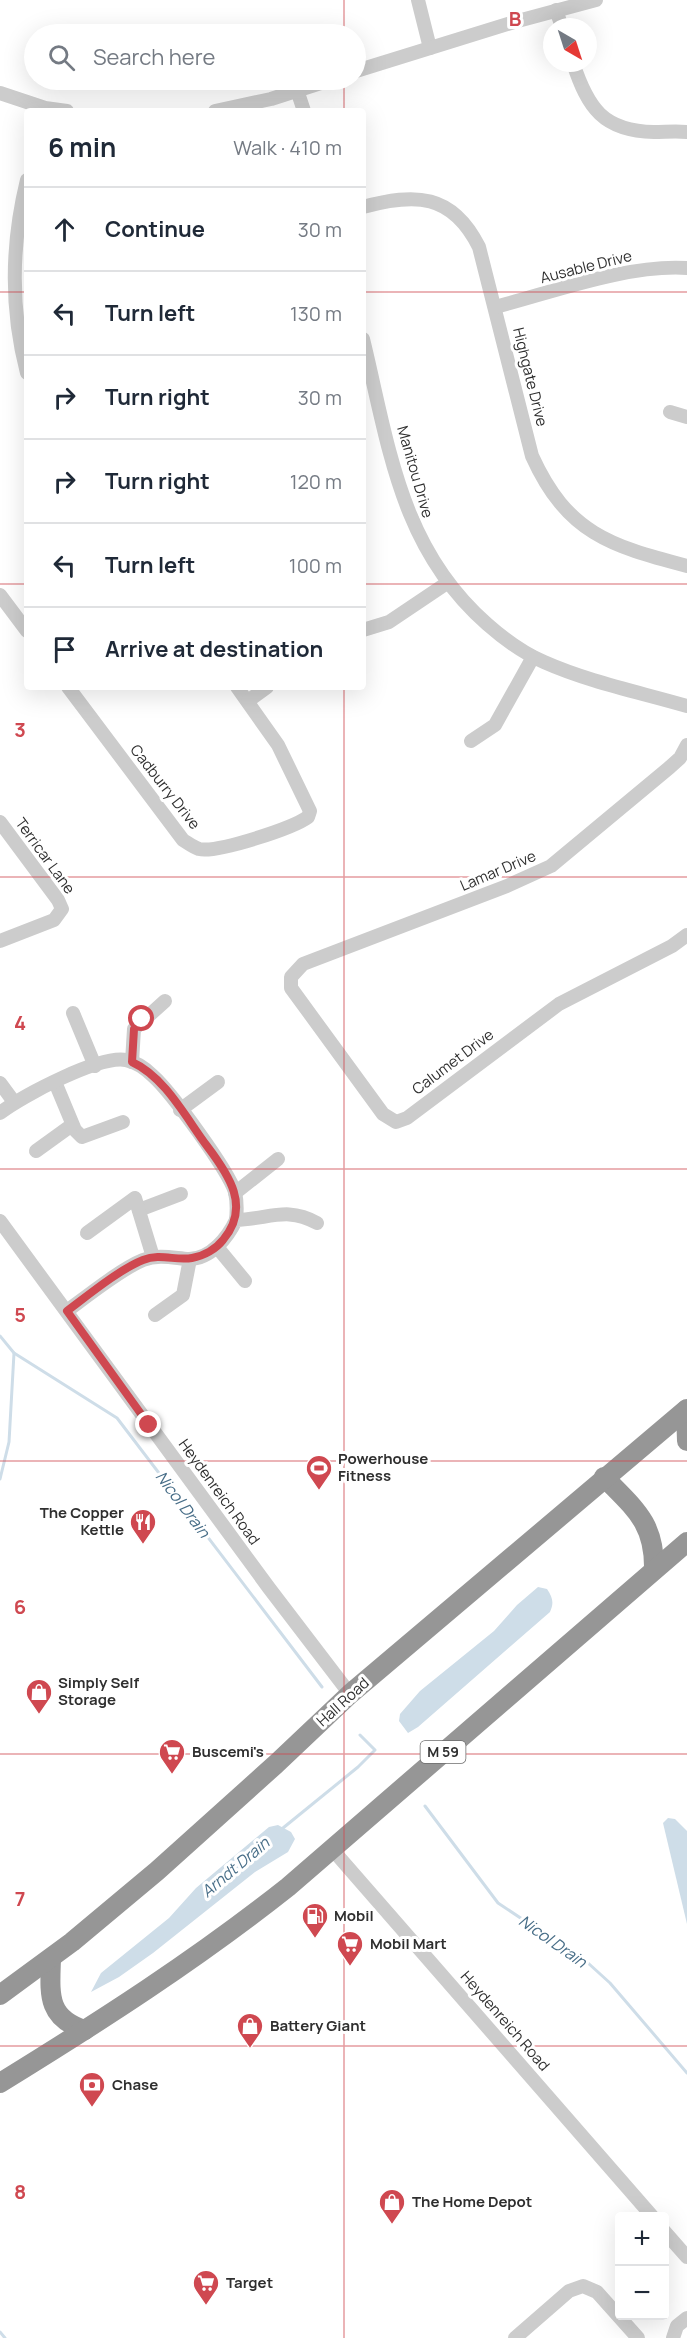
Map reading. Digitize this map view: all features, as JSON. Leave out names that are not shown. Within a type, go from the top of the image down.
[{"type":"highway","name":"Hall Road","points":[[0,1995],[51,1958],[165,1863],[350,1694],[686,1409]]},
{"type":"highway","points":[[686,1409],[687,1441]]},
{"type":"highway","points":[[604,1477],[647,1525],[653,1539],[654,1570]]},
{"type":"highway","name":"M 59","points":[[0,2083],[204,1952],[288,1887],[687,1542]]},
{"type":"highway","points":[[51,1958],[50,1989],[54,2008],[64,2020],[85,2030]]},
{"type":"street","points":[[418,0],[430,48]]},
{"type":"street","points":[[366,69],[556,10],[596,0]]},
{"type":"street","points":[[556,10],[559,18]]},
{"type":"street","points":[[577,72],[599,116],[607,122],[635,131],[687,132]]},
{"type":"street","points":[[227,108],[297,90],[303,108]]},
{"type":"street","points":[[0,93],[41,108]]},
{"type":"street","name":"Highgate Drive","points":[[366,206],[396,198],[425,199],[454,213],[470,230],[479,247],[532,456],[555,499],[576,520],[601,538],[625,548],[687,566]]},
{"type":"street","points":[[24,219],[22,245],[13,281],[24,355]]},
{"type":"street","name":"Ausable Drive","points":[[495,307],[633,272],[662,268],[687,268]]},
{"type":"street","name":"Manitou Drive","points":[[366,350],[410,518],[429,557],[447,583],[493,629],[533,657],[587,678],[687,706]]},
{"type":"street","points":[[670,412],[687,417]]},
{"type":"street","points":[[366,629],[389,622],[447,583]]},
{"type":"street","points":[[0,595],[24,627]]},
{"type":"street","points":[[471,741],[495,725],[533,657]]},
{"type":"street","name":"Cadburry Drive","points":[[70,690],[167,821],[183,840],[200,849],[222,848],[293,825],[302,821],[310,811],[278,745],[248,701]]},
{"type":"street","points":[[239,690],[248,701],[263,690]]},
{"type":"street","name":"Lamar Drive","points":[[291,977],[303,964],[507,886],[551,866],[670,767],[680,758],[687,745]]},
{"type":"street","name":"Terricar Lane","points":[[0,822],[58,900],[62,909],[54,920],[0,941]]},
{"type":"street","name":"Calumet Drive","points":[[291,977],[291,988],[294,993],[383,1114],[396,1122],[407,1118],[560,1004],[672,946],[687,935]]},
{"type":"street","points":[[132,1062],[134,1029],[142,1019],[165,1001]]},
{"type":"street","points":[[73,1013],[95,1066]]},
{"type":"street","points":[[0,1113],[14,1102],[95,1066],[117,1060],[132,1062],[155,1077],[222,1167],[235,1193],[236,1220],[217,1247],[190,1259],[153,1257],[132,1265],[67,1311]]},
{"type":"street","points":[[55,1082],[72,1125],[82,1137],[123,1122]]},
{"type":"street","points":[[180,1110],[218,1082]]},
{"type":"street","points":[[0,1083],[14,1102]]},
{"type":"street","points":[[36,1152],[72,1125]]},
{"type":"street","points":[[235,1193],[278,1159]]},
{"type":"street","points":[[139,1210],[181,1194]]},
{"type":"street","points":[[87,1233],[135,1198],[153,1257]]},
{"type":"street","points":[[236,1220],[262,1219],[289,1213],[303,1215],[317,1223]]},
{"type":"street","name":"Heydenreich Road","points":[[0,1221],[350,1694]]},
{"type":"street","points":[[217,1247],[245,1281]]},
{"type":"street","points":[[155,1316],[183,1295],[190,1259]]},
{"type":"street","name":"Heydenreich Road","points":[[332,1849],[648,2212]]},
{"type":"street","points":[[669,2237],[687,2257]]},
{"type":"street","points":[[515,2338],[569,2291],[584,2286],[597,2292],[638,2338]]},
{"type":"street","points":[[673,2338],[677,2326],[687,2318]]},
{"type":"water","points":[[538,1587],[547,1589],[551,1595],[550,1612],[418,1727],[408,1733],[399,1721],[400,1714],[420,1691],[494,1631],[517,1605]]},
{"type":"water","points":[[668,1818],[675,1819],[687,1831],[687,1924],[663,1823]]},
{"type":"water","points":[[278,1825],[291,1832],[295,1839],[288,1852],[255,1872],[153,1953],[119,1977],[91,1992],[101,1973],[169,1918],[196,1888],[269,1827]]},
{"type":"waterway","name":"Nicol Drain","points":[[0,1336],[14,1353],[117,1418],[322,1687]]},
{"type":"waterway","points":[[0,1479],[9,1442],[14,1353]]},
{"type":"waterway","name":"Arndt Drain","points":[[283,1828],[358,1767],[375,1750],[360,1735]]},
{"type":"waterway","name":"Nicol Drain","points":[[425,1806],[498,1903],[588,1963],[610,1983],[687,2073]]},
{"type":"waterway","name":"Arndt Drain","points":[[0,2332],[5,2338]]},
{"type":"place","name":"Powerhouse Fitness","points":[[319,1491]]},
{"type":"place","name":"The Copper Kettle","points":[[143,1545]]},
{"type":"place","name":"Simply Self Storage","points":[[39,1715]]},
{"type":"place","name":"Buscemi's","points":[[172,1775]]},
{"type":"place","name":"Mobil","points":[[315,1939]]},
{"type":"place","name":"Mobil Mart","points":[[350,1967]]},
{"type":"place","name":"Battery Giant","points":[[250,2049]]},
{"type":"place","name":"Chase","points":[[92,2108]]},
{"type":"place","name":"The Home Depot","points":[[392,2225]]},
{"type":"place","name":"Target","points":[[206,2306]]},
{"type":"route","points":[[142,1019],[134,1029],[132,1062],[155,1077],[213,1154],[233,1188],[237,1208],[236,1220],[232,1229],[217,1247],[190,1259],[166,1256],[142,1260],[67,1311],[149,1425]]}]
